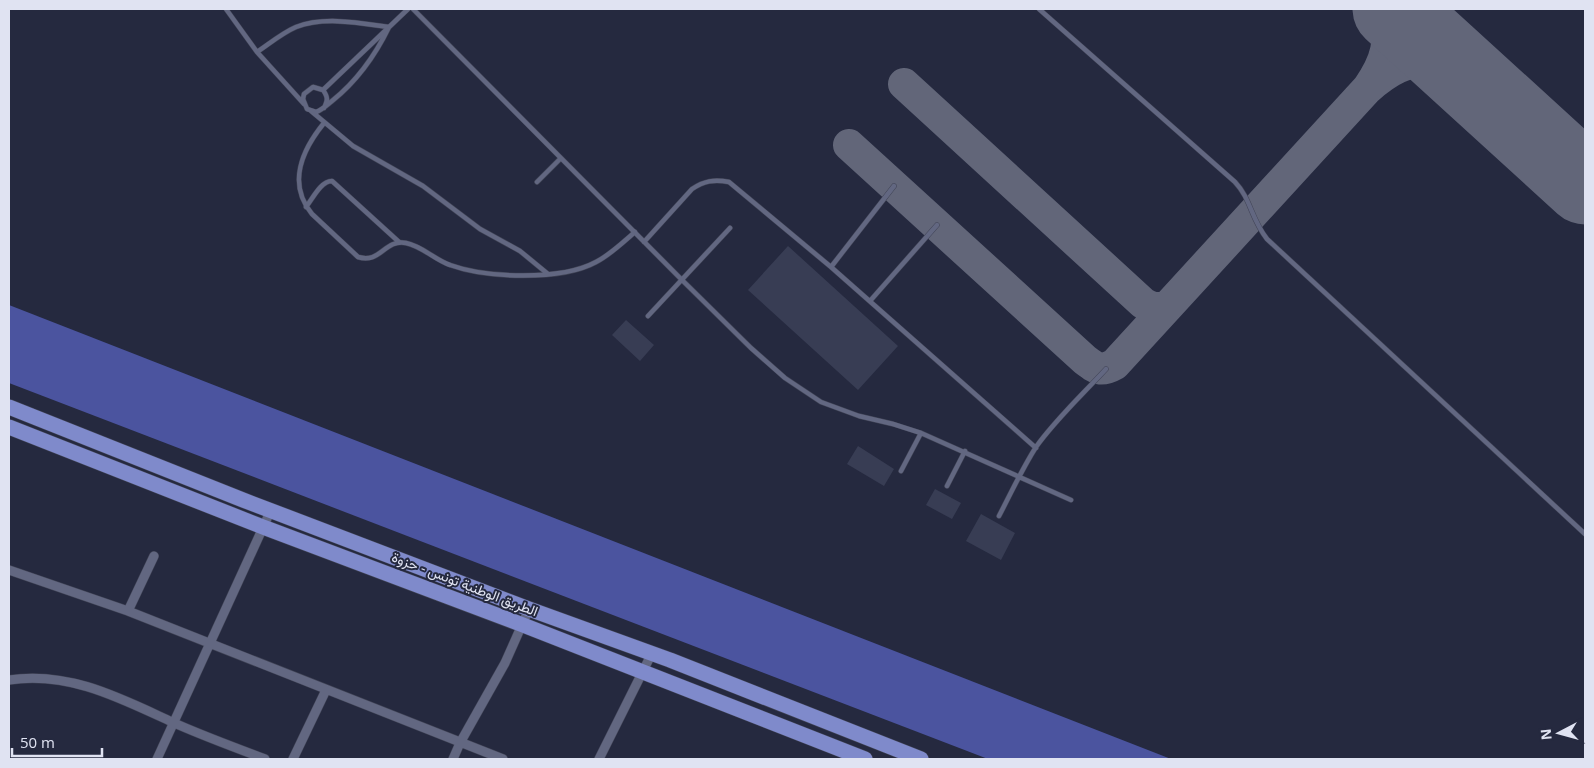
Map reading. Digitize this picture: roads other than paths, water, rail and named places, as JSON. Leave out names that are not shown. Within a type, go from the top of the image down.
[{"type":"main road","name":"الطريق الوطنية تونس - حزوة","points":[[9,407],[529,609],[652,653],[921,759]]},
{"type":"main road","name":"الطريق الوطنية تونس - حزوة","points":[[9,427],[865,759]]},
{"type":"street","points":[[157,759],[271,510]]},
{"type":"street","points":[[128,611],[154,556]]},
{"type":"street","points":[[9,570],[128,611],[503,759]]},
{"type":"street","points":[[453,759],[505,663],[529,609]]},
{"type":"street","points":[[599,759],[652,653]]},
{"type":"street","points":[[9,680],[53,679],[93,688],[265,759]]},
{"type":"street","points":[[293,759],[326,690]]},
{"type":"lane","points":[[226,9],[257,52],[304,105],[324,123],[369,156],[429,190],[480,229],[520,251],[548,274]]},
{"type":"lane","points":[[323,90],[408,9]]},
{"type":"lane","points":[[413,9],[682,280],[768,364],[804,392],[840,410],[921,432],[1071,500]]},
{"type":"lane","points":[[1038,9],[1235,182],[1247,198],[1256,223],[1267,239],[1585,534]]},
{"type":"lane","points":[[257,52],[285,33],[305,24],[342,22],[389,27]]},
{"type":"lane","points":[[311,111],[316,112],[324,108],[362,72],[389,27]]},
{"type":"lane","points":[[304,105],[304,94],[313,87],[323,90],[327,96],[324,108]]},
{"type":"lane","points":[[324,123],[307,149],[300,168],[299,188],[306,207],[358,257],[372,258],[391,244],[399,242],[407,243],[447,264],[465,270],[484,274],[548,274],[578,270],[594,263],[610,254],[635,232]]},
{"type":"lane","points":[[537,182],[561,158]]},
{"type":"lane","points":[[644,242],[692,189],[710,180],[729,182],[831,267],[1036,448]]},
{"type":"lane","points":[[306,207],[323,184],[332,181],[399,242]]},
{"type":"lane","points":[[831,267],[894,186]]},
{"type":"lane","points":[[870,301],[937,226]]},
{"type":"lane","points":[[648,316],[730,228]]},
{"type":"lane","points":[[999,516],[1036,448],[1058,420],[1106,369]]},
{"type":"lane","points":[[901,471],[921,432]]},
{"type":"lane","points":[[947,486],[965,452]]}]
